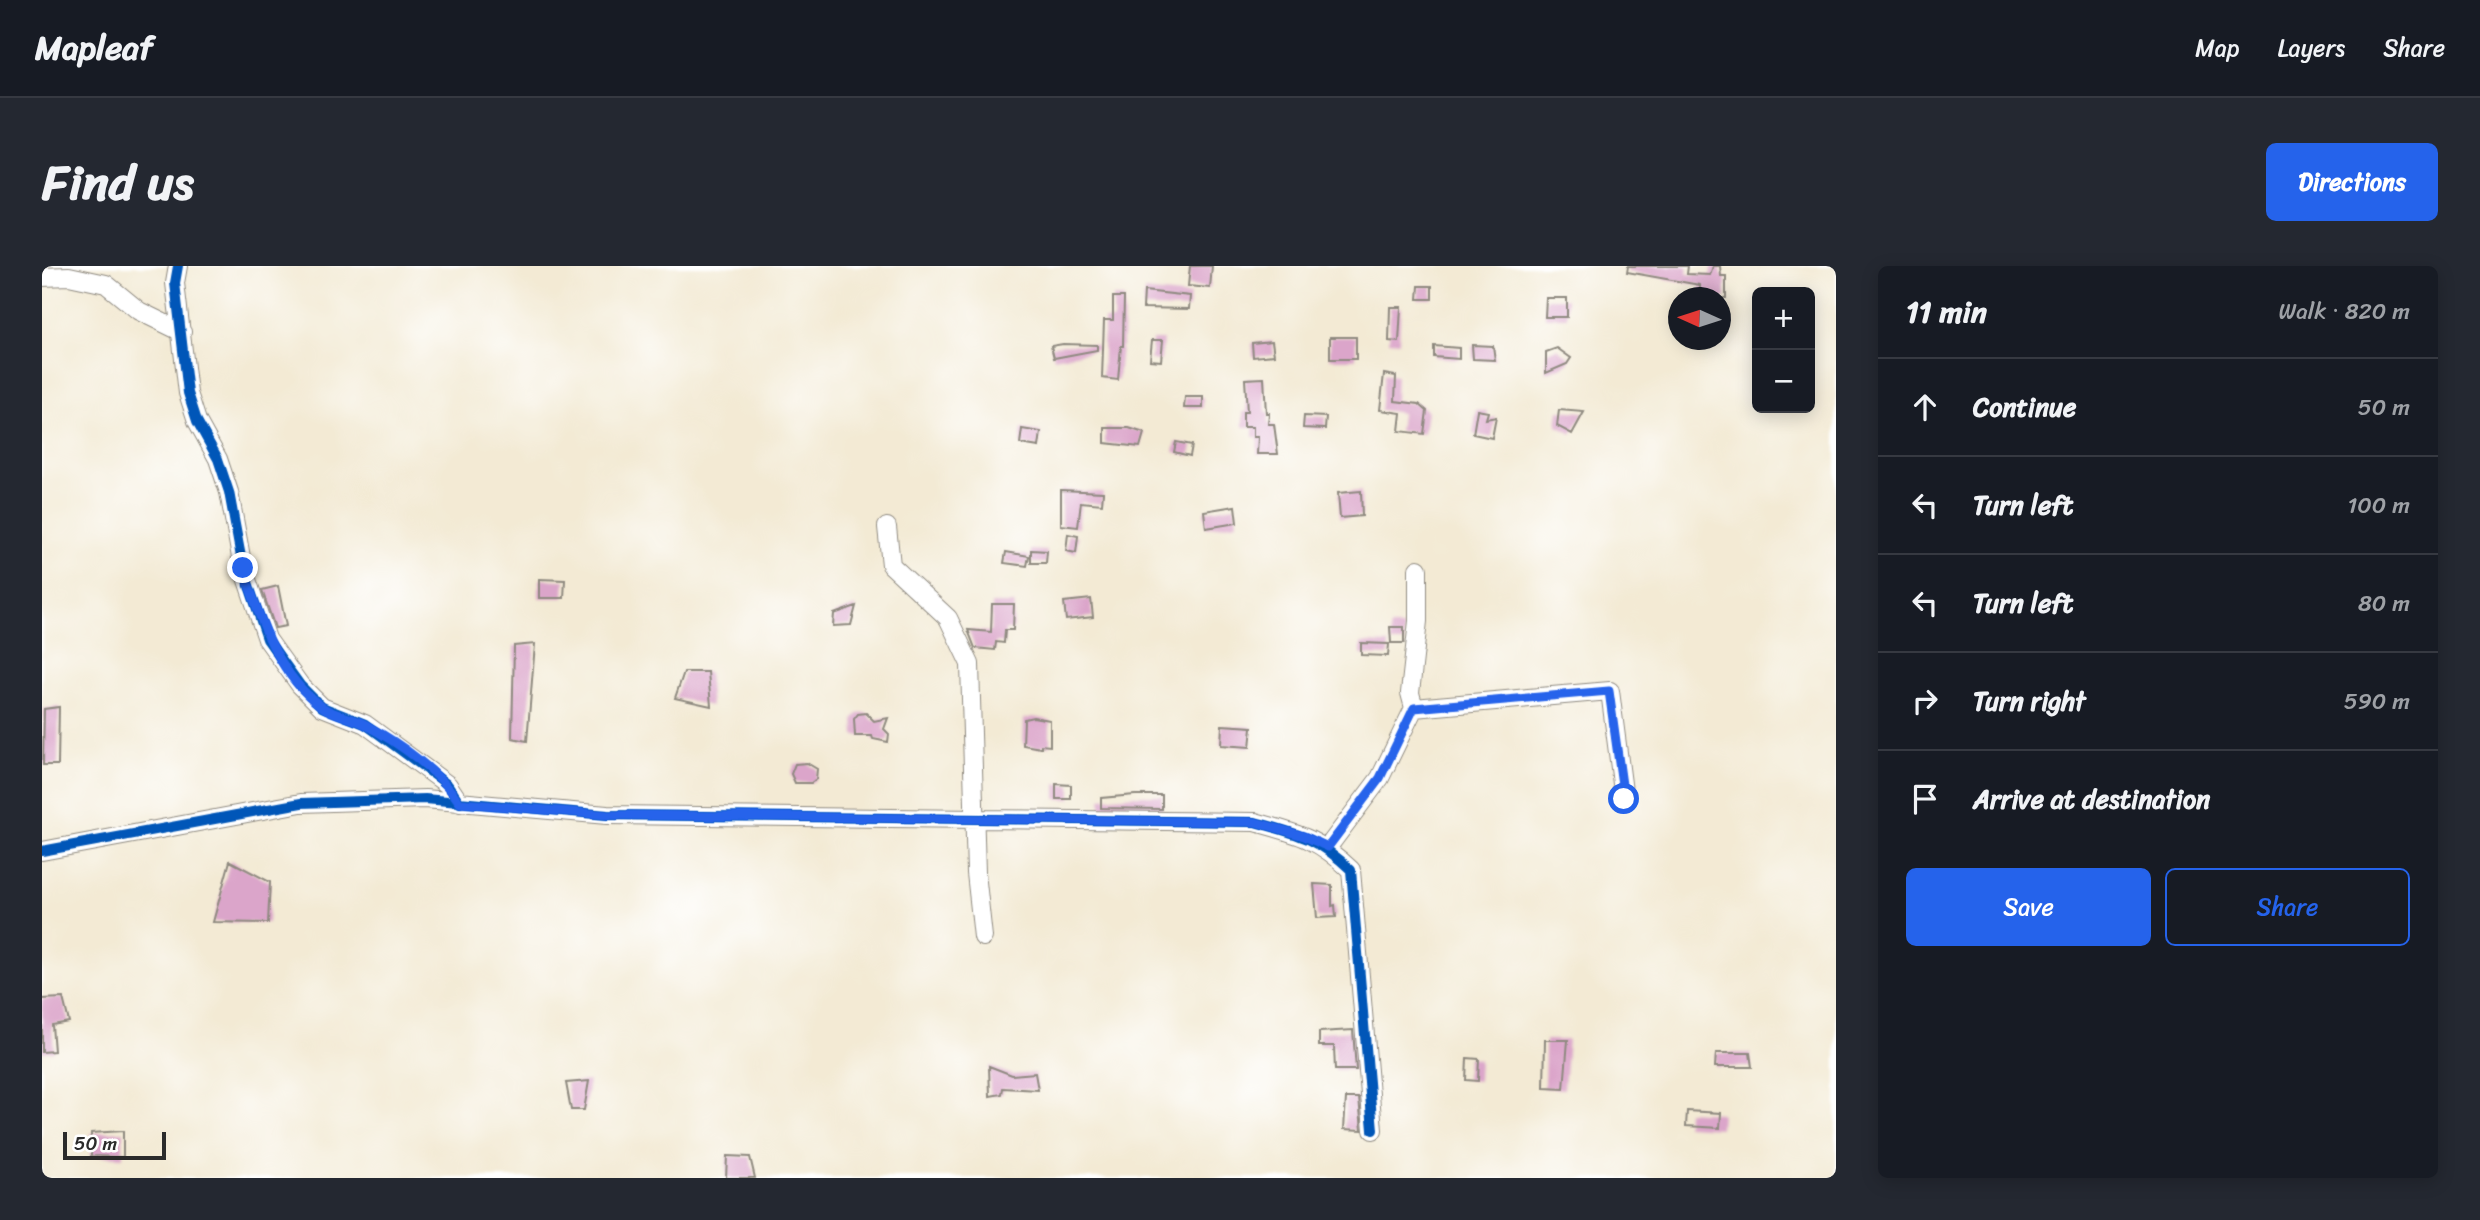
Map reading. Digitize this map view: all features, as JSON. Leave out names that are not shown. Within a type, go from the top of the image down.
[{"type":"street","points":[[178,266],[175,283],[188,393],[197,421],[218,459],[229,492],[243,568],[267,639],[300,685],[321,707],[365,724],[448,785],[460,803]]},
{"type":"street","points":[[42,277],[69,276],[106,284],[139,312],[182,332]]},
{"type":"street","points":[[887,527],[891,565],[948,618],[970,664],[974,819],[983,937]]},
{"type":"street","points":[[1328,847],[1380,778],[1414,708],[1410,693],[1418,621],[1418,569]]},
{"type":"street","points":[[1414,708],[1609,691],[1624,799]]},
{"type":"street","points":[[42,851],[301,803],[425,799],[607,815],[1255,822],[1304,836],[1328,847],[1352,870],[1373,1130]]},
{"type":"building","points":[[1190,266],[1212,266],[1210,288],[1188,286]]},
{"type":"building","points":[[1628,266],[1688,266],[1687,274],[1710,275],[1713,266],[1720,266],[1721,276],[1726,276],[1726,287],[1700,287],[1627,272]]},
{"type":"building","points":[[1419,286],[1432,286],[1432,299],[1418,299]]},
{"type":"building","points":[[1144,291],[1190,296],[1189,309],[1143,308]]},
{"type":"building","points":[[1113,297],[1124,297],[1123,346],[1118,380],[1102,378],[1104,320],[1113,320]]},
{"type":"building","points":[[1546,298],[1567,298],[1567,317],[1545,317]]},
{"type":"building","points":[[1390,307],[1401,307],[1399,342],[1389,341]]},
{"type":"building","points":[[1330,337],[1356,337],[1356,359],[1330,359]]},
{"type":"building","points":[[1152,340],[1163,340],[1161,361],[1150,360]]},
{"type":"building","points":[[1272,341],[1274,355],[1253,357],[1252,343]]},
{"type":"building","points":[[1097,345],[1097,350],[1054,358],[1051,346]]},
{"type":"building","points":[[1472,345],[1493,346],[1495,360],[1473,359]]},
{"type":"building","points":[[1434,346],[1459,348],[1459,359],[1434,357]]},
{"type":"building","points":[[1557,348],[1571,358],[1567,364],[1546,373],[1546,352]]},
{"type":"building","points":[[1384,374],[1396,376],[1395,401],[1419,404],[1427,411],[1424,434],[1399,431],[1401,413],[1380,410]]},
{"type":"building","points":[[1264,378],[1268,424],[1274,424],[1278,454],[1257,454],[1258,437],[1253,437],[1253,427],[1243,427],[1243,412],[1247,412],[1245,379]]},
{"type":"building","points":[[1185,397],[1203,397],[1203,408],[1184,408]]},
{"type":"building","points":[[1477,410],[1488,412],[1486,419],[1496,417],[1492,438],[1473,434]]},
{"type":"building","points":[[1559,410],[1584,412],[1572,434],[1557,426]]},
{"type":"building","points":[[1304,416],[1326,417],[1325,429],[1303,428]]},
{"type":"building","points":[[1105,428],[1129,428],[1144,433],[1140,447],[1105,443]]},
{"type":"building","points":[[1022,429],[1041,432],[1039,447],[1020,444]]},
{"type":"building","points":[[1176,442],[1192,445],[1190,456],[1174,452]]},
{"type":"building","points":[[1061,490],[1103,492],[1102,504],[1081,502],[1078,527],[1061,525]]},
{"type":"building","points":[[1361,491],[1362,516],[1340,518],[1338,493]]},
{"type":"building","points":[[1235,506],[1237,523],[1206,528],[1204,511]]},
{"type":"building","points":[[1068,534],[1078,536],[1076,553],[1066,551]]},
{"type":"building","points":[[1031,550],[1047,551],[1046,563],[1031,563]]},
{"type":"building","points":[[1006,552],[1029,556],[1027,566],[1004,563]]},
{"type":"building","points":[[539,579],[565,580],[564,598],[539,598]]},
{"type":"building","points":[[278,586],[286,626],[275,628],[262,590]]},
{"type":"building","points":[[1091,599],[1093,617],[1066,620],[1064,602]]},
{"type":"building","points":[[992,604],[1014,604],[1013,630],[1005,630],[1004,643],[996,642],[995,650],[975,648],[968,630],[991,632]]},
{"type":"building","points":[[856,606],[851,625],[833,626],[834,614]]},
{"type":"building","points":[[1390,627],[1404,627],[1404,643],[1391,643]]},
{"type":"building","points":[[1361,643],[1389,644],[1388,656],[1361,655]]},
{"type":"building","points":[[535,644],[527,741],[512,738],[514,646]]},
{"type":"building","points":[[684,672],[708,672],[711,706],[675,698]]},
{"type":"building","points":[[59,707],[58,765],[43,765],[44,709]]},
{"type":"building","points":[[866,713],[874,721],[888,718],[884,729],[889,734],[888,742],[873,739],[872,736],[855,736],[854,719],[858,714]]},
{"type":"building","points":[[1033,717],[1050,720],[1050,746],[1041,745],[1041,748],[1023,745],[1024,719]]},
{"type":"building","points":[[1222,725],[1252,727],[1250,747],[1221,745]]},
{"type":"building","points":[[807,763],[817,769],[816,779],[811,783],[795,783],[791,774],[795,764]]},
{"type":"building","points":[[1056,784],[1071,785],[1071,799],[1056,799]]},
{"type":"building","points":[[1162,795],[1162,809],[1101,808],[1101,798]]},
{"type":"building","points":[[230,861],[270,882],[268,923],[213,922]]},
{"type":"building","points":[[1314,884],[1332,885],[1332,906],[1335,905],[1336,917],[1317,918]]},
{"type":"building","points":[[63,998],[69,1022],[52,1025],[54,1051],[42,1052],[42,999]]},
{"type":"building","points":[[1353,1030],[1356,1070],[1335,1070],[1334,1046],[1319,1046],[1319,1032]]},
{"type":"building","points":[[1545,1040],[1568,1040],[1564,1089],[1544,1088]]},
{"type":"building","points":[[1716,1053],[1750,1053],[1752,1067],[1715,1067]]},
{"type":"building","points":[[1467,1058],[1479,1059],[1478,1081],[1466,1080]]},
{"type":"building","points":[[989,1066],[1012,1075],[1035,1073],[1038,1090],[1003,1088],[1002,1094],[990,1096]]},
{"type":"building","points":[[589,1081],[584,1110],[571,1110],[566,1083]]},
{"type":"building","points":[[1346,1098],[1359,1098],[1362,1130],[1344,1129]]},
{"type":"building","points":[[1687,1111],[1721,1113],[1720,1128],[1686,1126]]},
{"type":"building","points":[[123,1131],[123,1157],[91,1156],[91,1133]]},
{"type":"building","points":[[727,1156],[750,1157],[755,1178],[726,1178]]},
{"type":"cycle path","points":[[178,266],[175,283],[188,393],[197,421],[218,459],[229,492],[243,568],[267,639],[300,685],[322,707],[365,724],[448,785],[460,803]]},
{"type":"cycle path","points":[[42,851],[301,803],[425,799],[607,815],[1255,822],[1307,838],[1351,870],[1373,1130]]},
{"type":"route","points":[[243,568],[267,639],[300,685],[321,707],[365,724],[418,762],[448,785],[460,803],[607,815],[1255,822],[1304,836],[1328,847],[1380,778],[1414,708],[1609,691],[1624,799]]}]
